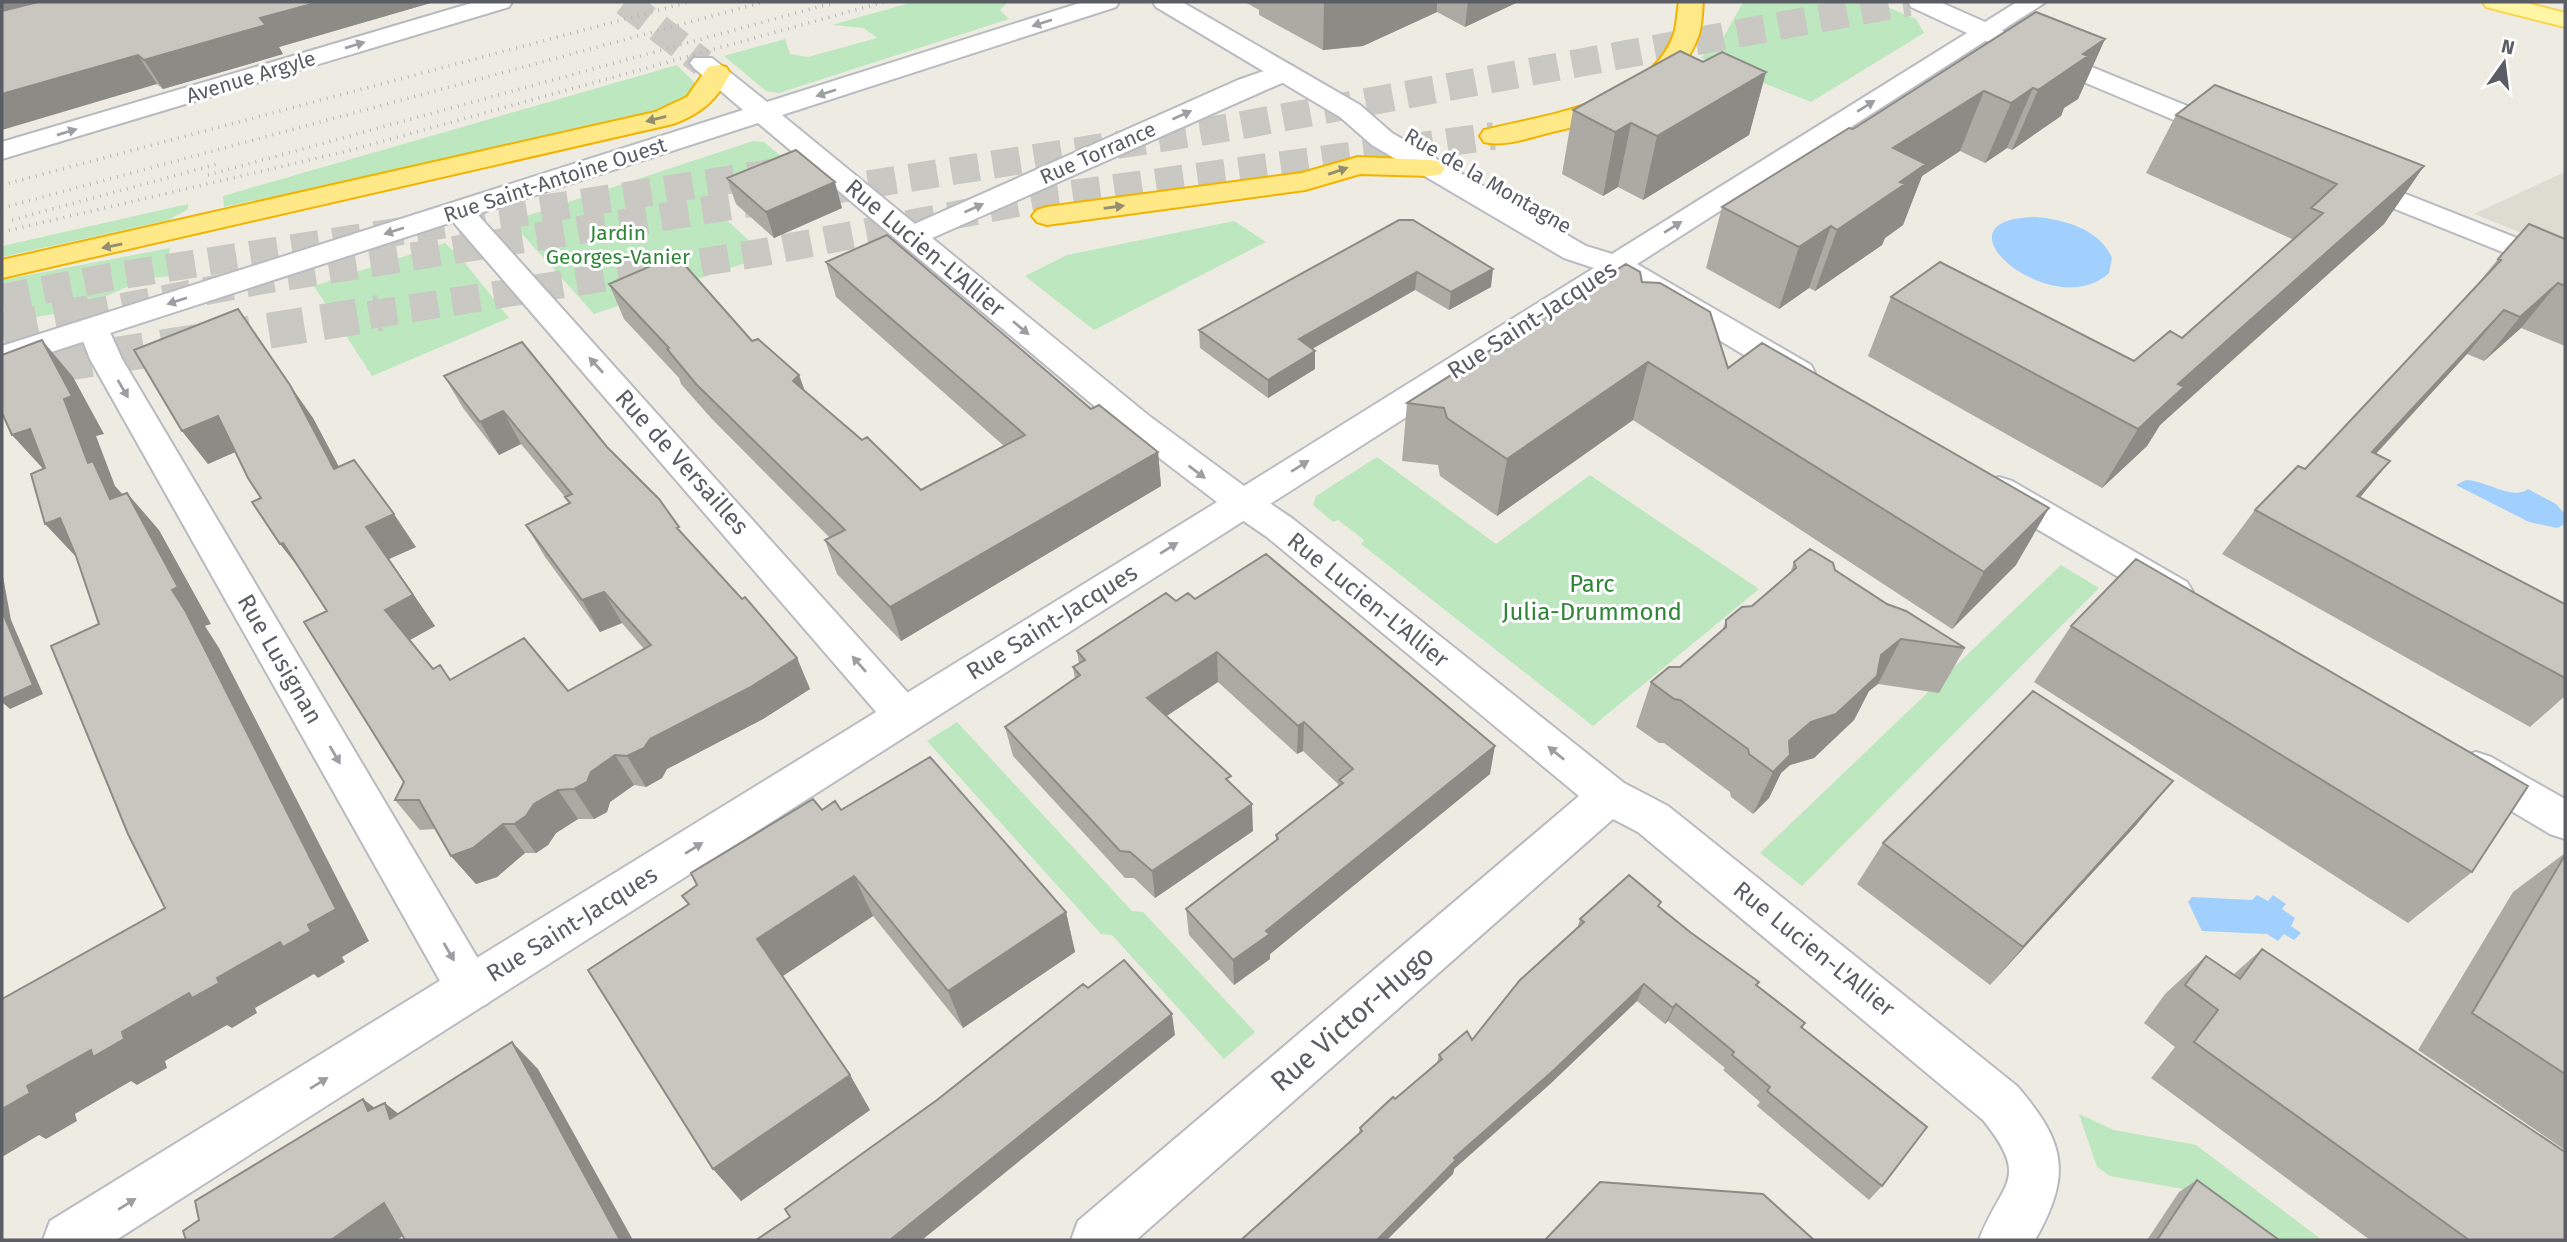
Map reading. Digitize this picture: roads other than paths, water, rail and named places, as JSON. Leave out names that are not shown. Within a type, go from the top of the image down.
[{"type":"highway","points":[[1494,136],[1576,118],[1643,87],[1675,56],[1694,6]]},
{"type":"highway","points":[[179,232],[393,178],[663,118],[700,101],[709,90],[710,68]]},
{"type":"highway","points":[[2,270],[179,232],[651,148]]},
{"type":"highway","points":[[1047,216],[1305,181],[1354,166],[1431,168]]},
{"type":"main road","points":[[2495,2],[2565,20]]},
{"type":"street","name":"Avenue Argyle","points":[[2,151],[500,2]]},
{"type":"street","name":"Rue Saint-Antoine Ouest","points":[[2,357],[1107,2]]},
{"type":"street","name":"Rue de la Montagne","points":[[1165,2],[1350,111],[1402,131],[1592,240],[1617,265]]},
{"type":"street","points":[[1920,2],[2249,141]]},
{"type":"street","name":"Rue Saint-Jacques","points":[[69,1240],[1585,289],[1617,265],[2034,2]]},
{"type":"street","name":"Rue Lucien-L'Allier","points":[[710,68],[1166,448],[1280,528],[1609,796],[1653,819],[1994,1098],[2030,1140],[2036,1161],[2035,1181],[2029,1200],[2005,1240]]},
{"type":"street","name":"Rue Torrance","points":[[912,236],[1247,86],[1284,72]]},
{"type":"street","name":"Rue de la Montagne","points":[[1350,111],[1382,139],[1575,252],[1617,265],[1826,388]]},
{"type":"street","points":[[2324,171],[2565,268]]},
{"type":"street","name":"Rue de Versailles","points":[[459,211],[904,716]]},
{"type":"street","name":"Rue Lusignan","points":[[94,328],[106,359],[470,989]]},
{"type":"street","points":[[1967,471],[2202,608]]},
{"type":"street","points":[[2448,753],[2565,821]]},
{"type":"street","name":"Rue Victor-Hugo","points":[[1097,1240],[1609,796]]},
{"type":"water","points":[[2035,217],[2069,223],[2090,233],[2099,240],[2112,258],[2109,273],[2086,286],[2059,286],[2032,279],[2010,265],[1996,249],[1992,234],[2004,222]]},
{"type":"water","points":[[2466,480],[2515,493],[2528,489],[2556,504],[2565,514],[2565,524],[2557,528],[2529,522],[2456,485]]},
{"type":"water","points":[[2257,895],[2268,901],[2273,895],[2286,904],[2282,909],[2295,918],[2291,926],[2301,933],[2294,940],[2284,934],[2278,941],[2267,934],[2202,931],[2188,902],[2192,897],[2252,900]]},
{"type":"tunnel","points":[[625,2],[703,63]]},
{"type":"tunnel","points":[[81,315],[258,281],[1237,126],[1909,2]]},
{"type":"tunnel","points":[[369,315],[759,253],[1043,198],[1494,136]]},
{"type":"tunnel","points":[[2,298],[110,277],[778,172]]},
{"type":"tunnel","points":[[2,330],[90,313]]},
{"type":"tunnel","points":[[2,373],[380,313]]},
{"type":"railway","points":[[2,185],[689,2]]},
{"type":"railway","points":[[2,208],[764,2]]},
{"type":"railway","points":[[208,175],[836,2]]},
{"type":"railway","points":[[2,232],[348,151],[884,2]]},
{"type":"railway","points":[[12,220],[218,164]]},
{"type":"park label","name":"Jardin Georges-Vanier","points":[[618,245]]},
{"type":"park label","name":"Parc Julia-Drummond","points":[[1592,598]]}]
